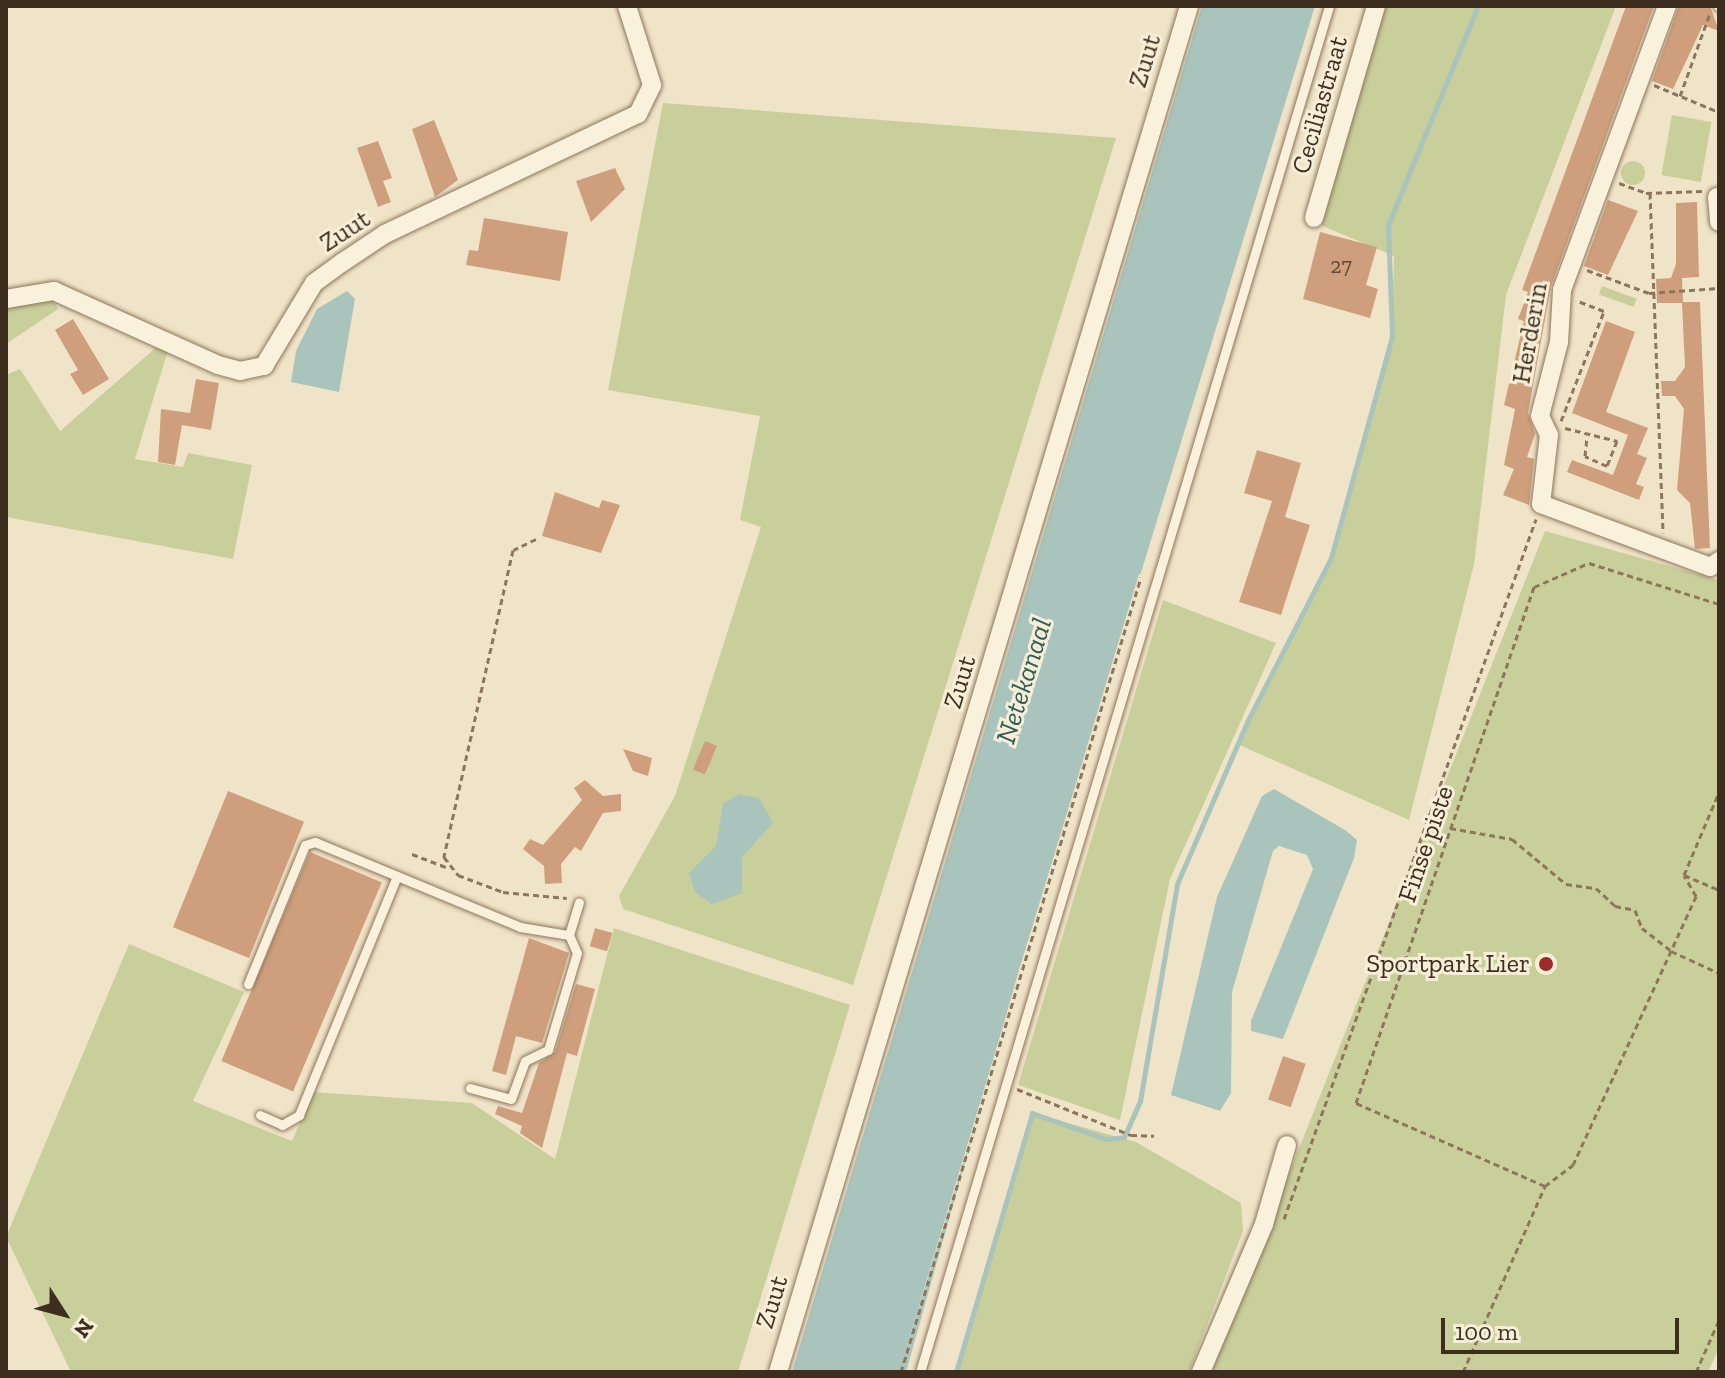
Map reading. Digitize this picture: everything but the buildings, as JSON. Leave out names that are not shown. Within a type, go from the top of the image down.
[{"type":"street","name":"Zuut","points":[[6,299],[54,291],[218,365],[240,371],[264,366],[314,283],[343,262],[385,234],[638,114],[652,85],[627,6]]},
{"type":"street","name":"Zuut","points":[[778,1372],[1189,6]]},
{"type":"street","name":"Ceciliastraat","points":[[1314,218],[1376,6]]},
{"type":"street","name":"Herderin","points":[[1541,504],[1549,435],[1540,416],[1561,295],[1667,6]]},
{"type":"street","points":[[1717,197],[1719,222]]},
{"type":"street","points":[[1541,504],[1656,548],[1714,564]]},
{"type":"street","points":[[1201,1372],[1264,1224],[1287,1145]]},
{"type":"lane","points":[[920,1372],[1329,6]]},
{"type":"lane","points":[[248,984],[305,845],[315,842],[520,927],[569,935]]},
{"type":"lane","points":[[260,1115],[282,1125],[299,1115],[397,876]]},
{"type":"lane","points":[[470,1088],[511,1099],[525,1061],[548,1050],[577,953],[569,935],[579,902]]},
{"type":"path","points":[[1680,96],[1717,6]]},
{"type":"path","points":[[1640,78],[1719,112]]},
{"type":"path","points":[[1719,134],[1719,143]]},
{"type":"path","points":[[1602,177],[1650,193],[1710,188],[1717,197]]},
{"type":"path","points":[[1650,193],[1663,532],[1656,548]]},
{"type":"path","points":[[1570,264],[1654,293],[1719,288]]},
{"type":"path","points":[[1561,295],[1604,311],[1558,425],[1587,437],[1617,441],[1607,466],[1585,456],[1587,437]]},
{"type":"path","points":[[1278,1235],[1541,504]]},
{"type":"path","points":[[448,868],[446,842],[513,550],[536,539]]},
{"type":"path","name":"Finse piste","points":[[1545,1186],[1356,1103],[1534,587],[1589,563],[1719,604]]},
{"type":"path","points":[[901,1372],[1141,577]]},
{"type":"path","points":[[1684,875],[1719,792]]},
{"type":"path","points":[[1450,828],[1512,839],[1566,884],[1596,888],[1615,906],[1635,910],[1642,928],[1671,951],[1719,973]]},
{"type":"path","points":[[412,854],[503,892],[547,892],[579,902]]},
{"type":"path","points":[[1684,875],[1719,890]]},
{"type":"path","points":[[1463,1372],[1545,1186],[1573,1165],[1696,896],[1684,875]]},
{"type":"path","points":[[1006,1085],[1131,1135],[1154,1136]]},
{"type":"path","points":[[1696,1372],[1719,1320]]},
{"type":"green space","points":[[1380,6],[1616,6],[1506,295],[1474,564],[1409,820],[1237,744],[1331,558],[1392,336],[1394,256],[1318,224]]},
{"type":"green space","points":[[663,103],[1116,138],[853,985],[623,909],[619,896],[675,796],[761,527],[740,520],[760,416],[608,390]]},
{"type":"green space","points":[[1672,115],[1711,122],[1701,182],[1661,175]]},
{"type":"green space","points":[[1628,161],[1638,161],[1645,168],[1645,178],[1638,185],[1628,185],[1621,178],[1621,168]]},
{"type":"green space","points":[[1602,286],[1637,299],[1634,307],[1599,294]]},
{"type":"green space","points":[[51,296],[58,309],[6,344],[6,306]]},
{"type":"green space","points":[[159,345],[169,347],[135,459],[183,467],[188,453],[252,465],[233,559],[6,517],[6,375],[20,369],[60,431]]},
{"type":"green space","name":"Sportpark Lier","points":[[1545,531],[1719,580],[1719,1348],[1708,1372],[1210,1372]]},
{"type":"green space","points":[[1163,600],[1276,643],[1170,879],[1120,1120],[1018,1085]]},
{"type":"green space","points":[[614,928],[850,1005],[738,1372],[71,1372],[6,1237],[129,944],[244,992],[193,1101],[292,1141],[313,1092],[472,1103],[555,1159]]},
{"type":"green space","points":[[1032,1113],[1136,1142],[1241,1203],[1243,1231],[1189,1372],[956,1372]]},
{"type":"water","name":"Netekanaal","points":[[1202,6],[1315,6],[1019,970],[906,1372],[792,1372]]},
{"type":"water","points":[[347,291],[355,299],[339,392],[291,382],[296,351],[317,309]]},
{"type":"water","points":[[1274,789],[1357,840],[1354,858],[1283,1039],[1251,1031],[1251,1021],[1313,869],[1307,855],[1279,846],[1273,851],[1232,992],[1231,1093],[1220,1111],[1171,1095],[1217,897],[1262,796]]},
{"type":"water","points":[[739,794],[759,798],[773,823],[742,857],[742,893],[712,904],[695,892],[689,873],[716,846],[723,804]]},
{"type":"pier","points":[[1139,574],[1144,575],[899,1372]]},
{"type":"waterway","points":[[956,1372],[1032,1113],[1106,1139],[1124,1137],[1140,1101],[1177,884],[1247,722],[1331,558],[1392,336],[1388,225],[1478,6]]},
{"type":"place","name":"Sportpark Lier","points":[[1546,964]]}]
